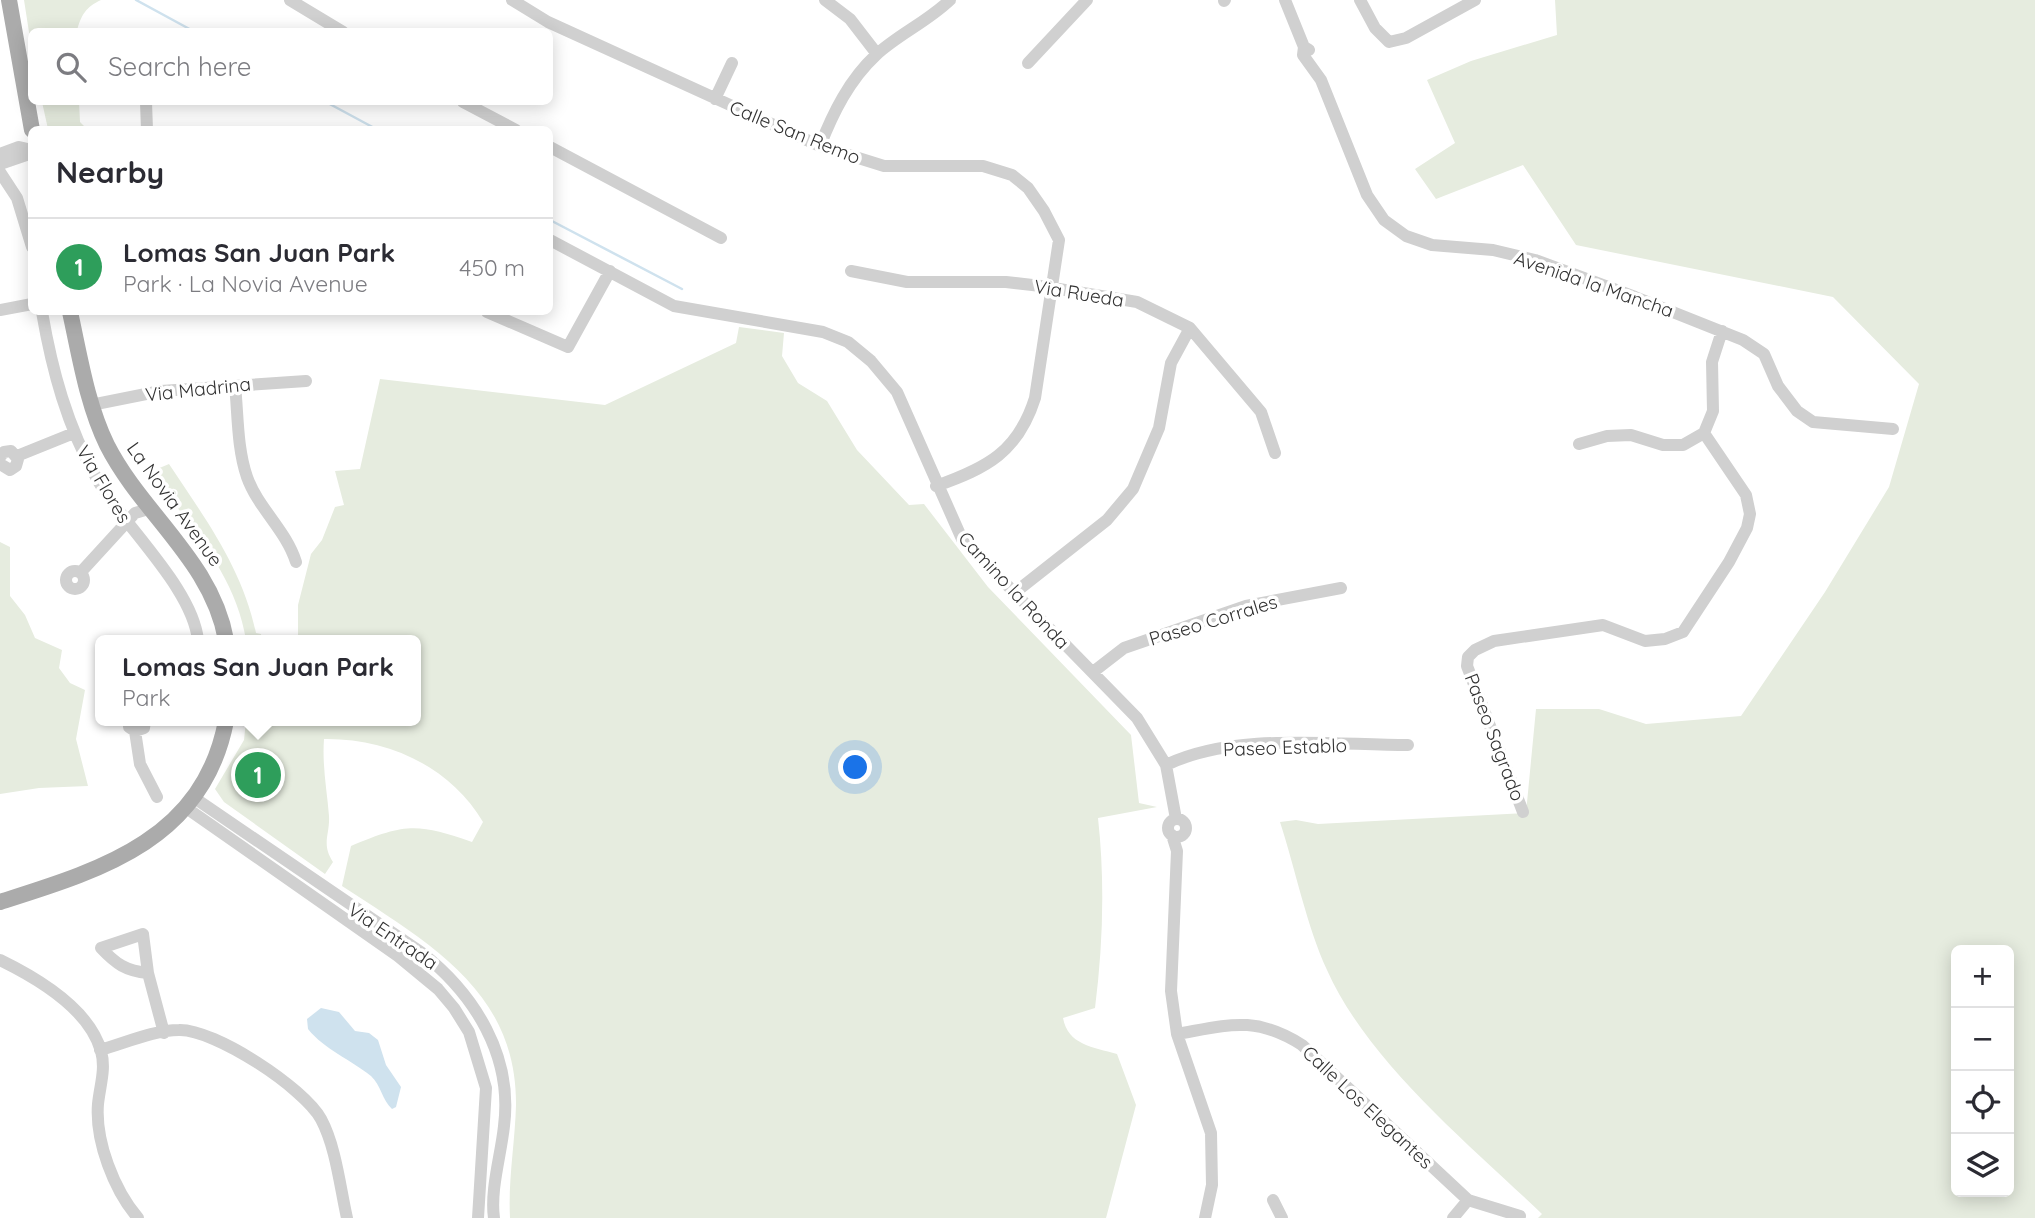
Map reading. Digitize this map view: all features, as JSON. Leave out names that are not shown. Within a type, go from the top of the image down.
[{"type":"main road","points":[[9,0],[31,126]]},
{"type":"main road","name":"La Novia Avenue","points":[[71,315],[91,405],[108,447],[209,588],[225,635]]},
{"type":"main road","points":[[0,902],[114,862],[144,846],[189,802],[217,754],[225,726]]},
{"type":"street","points":[[290,0],[336,28]]},
{"type":"street","name":"Calle San Remo","points":[[512,0],[548,22],[820,146],[884,166],[983,166],[1012,175],[1028,188],[1059,240],[1035,398],[1023,431],[1005,453],[982,467],[936,486]]},
{"type":"street","points":[[825,0],[850,19],[877,54]]},
{"type":"street","points":[[820,146],[845,92],[877,54],[931,18],[950,0]]},
{"type":"street","points":[[1028,63],[1087,0]]},
{"type":"street","name":"Avenida la Mancha","points":[[1285,0],[1304,47],[1312,55],[1312,67],[1351,150],[1367,195],[1384,220],[1406,236],[1432,244],[1493,250],[1535,260],[1722,331],[1764,354],[1778,386],[1797,411],[1813,422],[1893,429]]},
{"type":"street","points":[[1360,0],[1375,28],[1389,42],[1406,38],[1475,0]]},
{"type":"street","points":[[715,99],[732,63]]},
{"type":"street","points":[[146,105],[147,126]]},
{"type":"street","points":[[469,105],[508,126]]},
{"type":"street","points":[[0,155],[19,148],[28,151]]},
{"type":"street","points":[[553,149],[722,238]]},
{"type":"street","points":[[0,164],[28,154]]},
{"type":"street","points":[[0,172],[17,198],[28,234]]},
{"type":"street","name":"Camino la Ronda","points":[[553,242],[674,306],[795,325],[848,342],[871,361],[897,392],[920,441],[936,486],[962,539],[1137,718],[1166,765],[1176,819],[1168,825],[1178,835],[1171,991],[1177,1034],[1211,1133],[1213,1185],[1205,1218]]},
{"type":"street","points":[[494,315],[568,347],[610,271]]},
{"type":"street","name":"Via Rueda","points":[[851,271],[907,282],[1006,282],[1137,302],[1190,328],[1261,412],[1276,453]]},
{"type":"street","points":[[0,310],[28,305]]},
{"type":"street","name":"Via Flores","points":[[43,315],[61,400],[74,433],[96,477],[127,524],[181,592],[196,624],[197,635]]},
{"type":"street","points":[[1013,594],[1107,520],[1133,489],[1159,428],[1171,363],[1190,328]]},
{"type":"street","points":[[1579,444],[1607,436],[1631,435],[1663,445],[1683,444],[1704,433],[1713,411],[1712,362],[1722,331]]},
{"type":"street","name":"Via Madrina","points":[[91,405],[141,393],[306,381]]},
{"type":"street","points":[[235,385],[242,453],[248,479],[290,546],[296,562]]},
{"type":"street","points":[[17,456],[74,433]]},
{"type":"street","name":"Paseo Sagrado","points":[[1523,812],[1467,666],[1468,657],[1475,650],[1494,642],[1603,625],[1645,641],[1665,639],[1684,632],[1729,562],[1747,528],[1750,514],[1746,495],[1704,433]]},
{"type":"street","points":[[0,457],[8,451],[17,456]]},
{"type":"street","points":[[0,464],[6,470],[13,469],[18,463],[17,456]]},
{"type":"street","points":[[81,572],[127,524],[140,522],[152,508]]},
{"type":"street","name":"Paseo Corrales","points":[[1093,672],[1124,648],[1246,606],[1341,588]]},
{"type":"street","points":[[132,726],[140,764],[157,797]]},
{"type":"street","name":"Paseo Establo","points":[[1166,765],[1207,749],[1253,745],[1408,745]]},
{"type":"street","name":"Via Entrada","points":[[189,802],[323,895],[443,970],[473,1003],[494,1046],[505,1093],[505,1122],[494,1218]]},
{"type":"street","name":"Via Entrada","points":[[323,895],[438,989],[469,1032],[486,1088],[478,1218]]},
{"type":"street","points":[[1,958],[54,993],[84,1019],[100,1050],[104,1074],[98,1106],[102,1140],[116,1182],[138,1218]]},
{"type":"street","points":[[149,973],[164,1033]]},
{"type":"street","name":"Calle Los Elegantes","points":[[1177,1034],[1232,1023],[1270,1028],[1287,1035],[1302,1045],[1468,1200]]},
{"type":"street","points":[[100,1050],[178,1030],[218,1040],[294,1089],[321,1120],[347,1218]]},
{"type":"street","points":[[1273,1200],[1282,1218]]},
{"type":"street","points":[[1453,1218],[1468,1200],[1520,1216]]},
{"type":"shaded area","points":[[24,0],[101,0],[85,12],[78,28],[28,28]]},
{"type":"shaded area","points":[[1555,0],[2035,0],[2035,1218],[1538,1218],[1542,1214],[1453,1131],[1394,1069],[1345,1004],[1327,970],[1307,916],[1280,822],[1296,820],[1318,824],[1526,813],[1536,709],[1599,709],[1646,724],[1741,716],[1825,592],[1889,487],[1919,384],[1833,297],[1576,245],[1523,165],[1436,199],[1415,169],[1455,143],[1427,80],[1471,61],[1557,35]]},
{"type":"shaded area","points":[[43,105],[79,105],[80,122],[84,126],[47,126]]},
{"type":"shaded area","points":[[739,327],[784,333],[782,356],[798,383],[827,401],[857,450],[909,505],[924,504],[988,587],[1131,735],[1139,803],[1157,807],[1098,818],[1102,913],[1095,1008],[1063,1018],[1070,1034],[1083,1044],[1117,1054],[1136,1105],[1106,1218],[510,1218],[516,1105],[512,1065],[501,1030],[484,1000],[461,973],[405,928],[342,886],[351,846],[385,833],[412,828],[438,831],[472,842],[483,822],[453,785],[415,759],[371,744],[324,739],[329,816],[327,850],[333,862],[325,874],[224,802],[215,789],[244,740],[245,726],[421,726],[421,635],[298,635],[298,605],[311,554],[322,540],[335,507],[344,505],[335,471],[360,469],[380,379],[605,405],[736,343]]},
{"type":"shaded area","points":[[169,464],[232,564],[250,609],[256,633],[261,635],[245,635],[241,616],[221,572],[194,530],[150,472]]},
{"type":"shaded area","points":[[0,542],[10,547],[10,596],[25,615],[35,638],[62,650],[59,668],[70,683],[85,690],[76,739],[88,786],[39,788],[0,794]]},
{"type":"water","points":[[321,1008],[339,1012],[355,1031],[369,1033],[378,1040],[386,1065],[401,1087],[396,1107],[392,1109],[371,1076],[308,1029],[307,1019]]},
{"type":"waterway","points":[[136,0],[188,28]]},
{"type":"waterway","points":[[332,105],[371,126]]},
{"type":"waterway","points":[[553,222],[682,289]]},
{"type":"place","name":"Lomas San Juan Park","points":[[258,775]]}]
